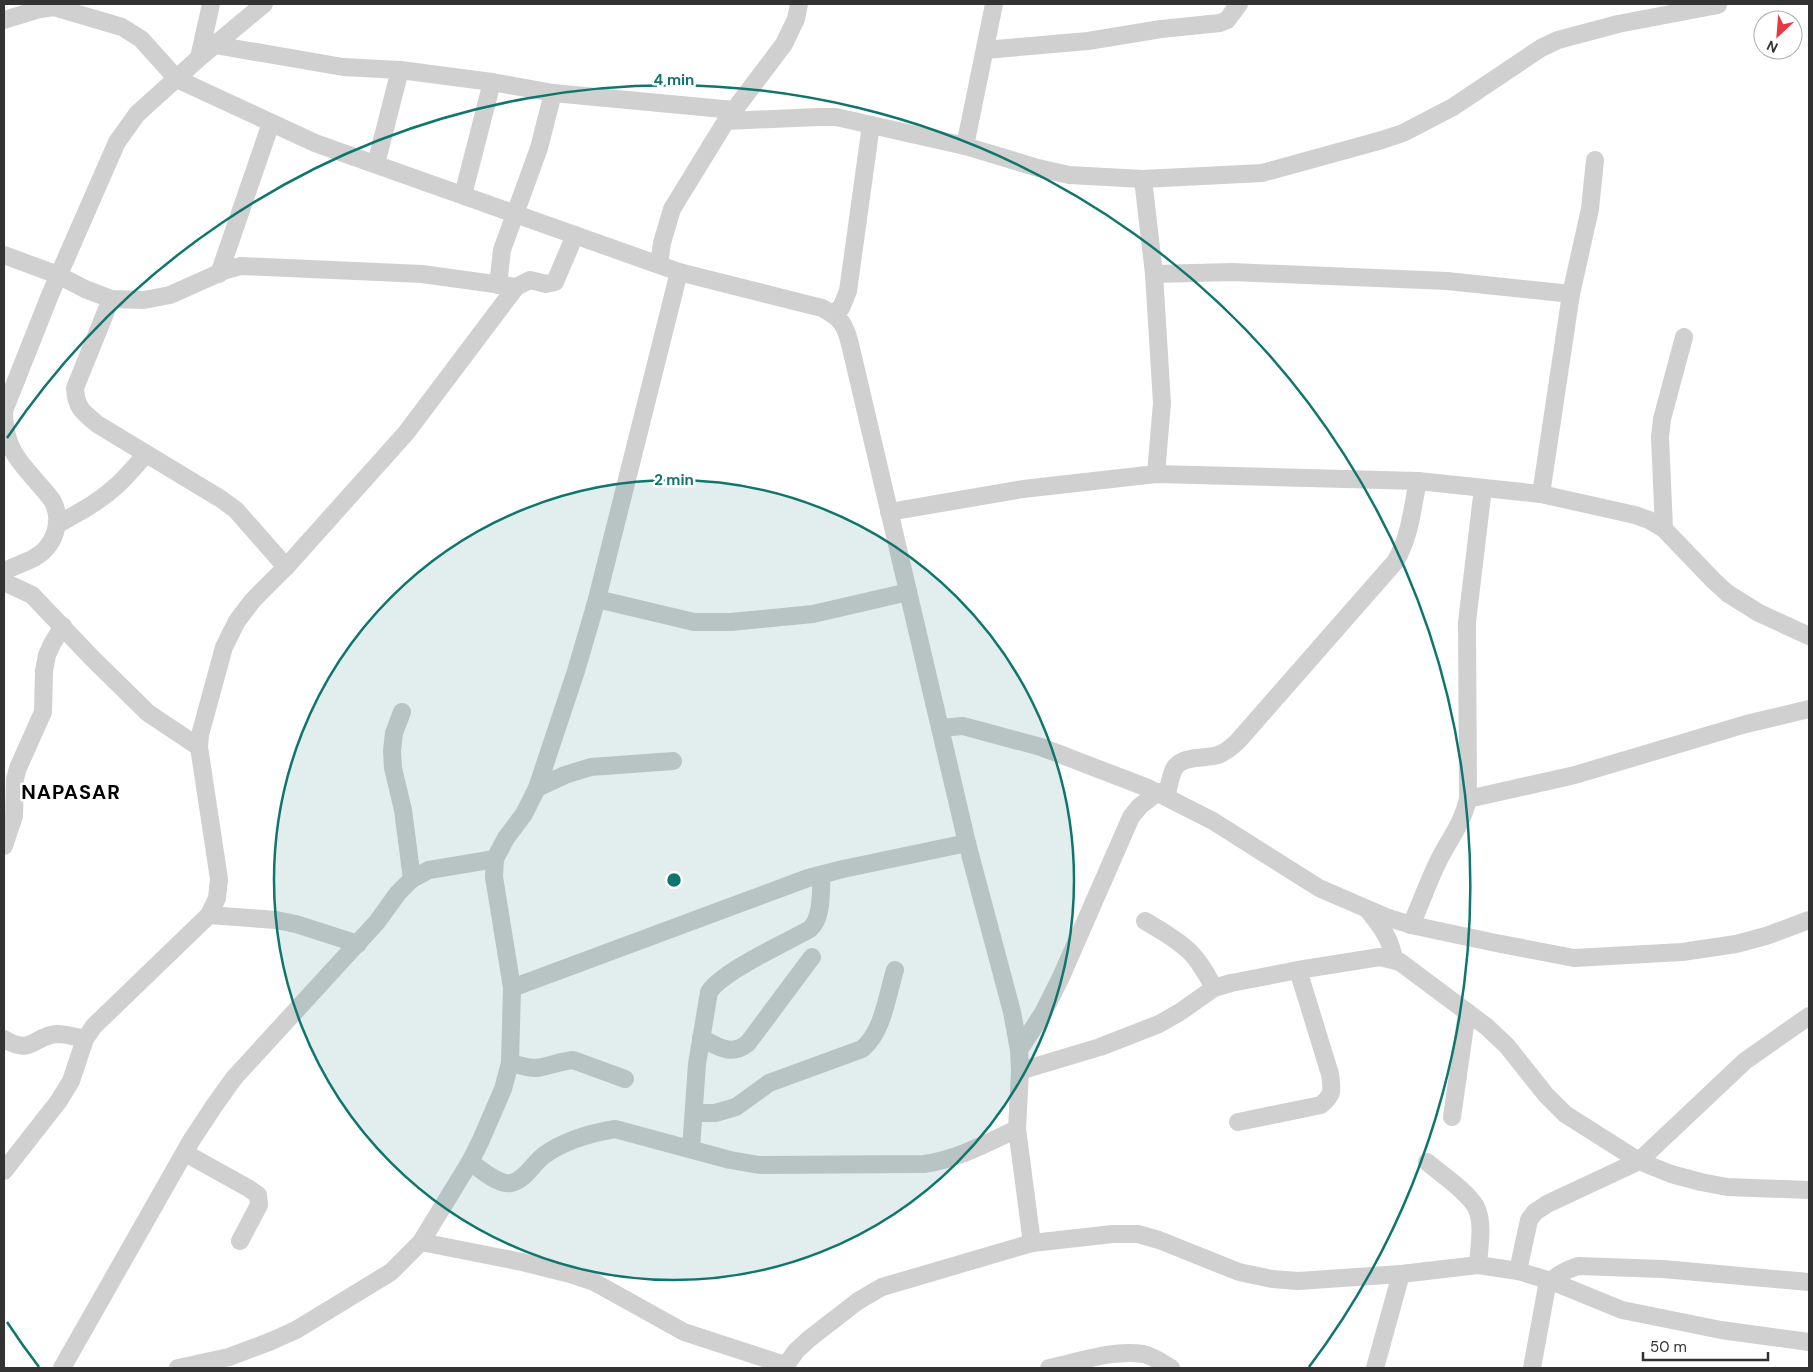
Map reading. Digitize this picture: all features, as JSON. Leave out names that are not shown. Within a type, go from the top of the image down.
[{"type":"street","points":[[199,58],[211,4]]},
{"type":"street","points":[[4,571],[35,558],[54,538],[58,524],[56,507],[52,500],[14,455],[7,441],[4,411],[58,275],[117,142],[136,114],[264,4]]},
{"type":"street","points":[[659,264],[662,243],[672,209],[730,116],[784,44],[796,19],[800,4]]},
{"type":"street","points":[[965,146],[994,4]]},
{"type":"street","points":[[985,50],[1088,41],[1161,29],[1220,23],[1227,20],[1238,4]]},
{"type":"street","points":[[215,45],[342,67],[400,70],[492,82],[553,93],[730,116],[836,117],[965,146],[1054,172],[1143,179],[1262,173],[1382,140],[1404,133],[1453,107],[1541,48],[1558,40],[1618,24],[1718,5]]},
{"type":"street","points":[[11,17],[54,7],[122,27],[141,39],[177,79],[315,144],[679,272],[810,304],[832,313],[841,320],[846,331],[967,842],[1012,1012],[1019,1050],[1018,1129],[1032,1243]]},
{"type":"street","points":[[376,164],[400,70]]},
{"type":"street","points":[[463,195],[492,82]]},
{"type":"street","points":[[498,285],[502,250],[539,148],[553,93]]},
{"type":"street","points":[[219,274],[271,123]]},
{"type":"street","points":[[832,313],[841,308],[848,291],[871,125]]},
{"type":"street","points":[[1541,494],[1571,294],[1590,208],[1595,160]]},
{"type":"street","points":[[1143,179],[1154,274],[1162,403],[1156,474]]},
{"type":"street","points":[[4,1172],[58,1102],[71,1081],[85,1039],[94,1026],[209,916],[217,898],[219,879],[199,747],[200,734],[224,647],[237,621],[253,600],[286,567],[406,433],[516,288],[530,280],[546,284],[555,282],[575,235]]},
{"type":"street","points":[[4,255],[58,275],[85,289],[111,299],[144,300],[170,295],[241,266],[422,274],[516,288]]},
{"type":"street","points":[[178,1368],[229,1357],[296,1330],[391,1272],[421,1242],[470,1162],[503,1088],[510,1063],[512,988],[494,877],[495,859],[506,838],[524,814],[537,788],[576,671],[597,599],[679,272]]},
{"type":"street","points":[[1154,274],[1232,272],[1447,281],[1571,294]]},
{"type":"street","points":[[111,299],[75,388],[76,401],[81,411],[97,424],[222,498],[236,510],[286,567]]},
{"type":"street","points":[[1664,529],[1660,437],[1662,418],[1684,337]]},
{"type":"street","points":[[58,524],[90,507],[115,488],[146,454]]},
{"type":"street","points":[[889,512],[1023,489],[1156,474],[1418,481],[1541,494],[1649,520],[1664,529],[1712,580],[1727,593],[1759,613],[1809,636]]},
{"type":"street","points":[[1019,1050],[1044,1013],[1131,817],[1140,806],[1162,794],[1175,768],[1181,762],[1217,755],[1227,751],[1238,741],[1395,562],[1406,538],[1418,481]]},
{"type":"street","points":[[1411,925],[1439,860],[1458,829],[1468,799],[1467,622],[1483,488]]},
{"type":"street","points":[[4,582],[32,595],[148,713],[199,747]]},
{"type":"street","points":[[597,599],[694,622],[732,622],[813,614],[908,592]]},
{"type":"street","points":[[4,846],[14,816],[18,768],[43,712],[44,671],[47,656],[63,626]]},
{"type":"street","points":[[1468,799],[1575,775],[1746,724],[1809,709]]},
{"type":"street","points":[[402,712],[394,733],[393,768],[403,810],[412,878]]},
{"type":"street","points":[[941,728],[963,726],[1040,747],[1162,794],[1213,821],[1320,888],[1386,917],[1411,925],[1496,944],[1574,958],[1682,952],[1736,944],[1766,936],[1809,920]]},
{"type":"street","points":[[537,788],[565,775],[591,768],[674,761]]},
{"type":"street","points":[[512,988],[808,878],[967,842]]},
{"type":"street","points":[[62,1368],[185,1153],[234,1078],[358,944],[412,878],[429,870],[495,859]]},
{"type":"street","points":[[691,1149],[697,1064],[709,992],[712,987],[731,973],[810,929],[815,924],[818,914],[822,875]]},
{"type":"street","points":[[1366,908],[1389,939],[1394,960]]},
{"type":"street","points":[[209,916],[276,920],[296,924],[358,944]]},
{"type":"street","points":[[1145,921],[1176,940],[1190,952],[1214,988]]},
{"type":"street","points":[[701,1038],[732,1051],[740,1050],[748,1043],[812,957]]},
{"type":"street","points":[[1020,1071],[1100,1047],[1159,1024],[1214,988],[1298,970],[1380,957],[1394,960],[1408,968],[1468,1012],[1507,1046],[1546,1095],[1565,1114],[1639,1161],[1671,1174],[1727,1187],[1809,1190]]},
{"type":"street","points":[[694,1113],[715,1113],[736,1107],[769,1083],[862,1049],[870,1043],[877,1032],[895,970]]},
{"type":"street","points":[[1238,1122],[1321,1105],[1330,1097],[1332,1089],[1330,1074],[1298,970]]},
{"type":"street","points":[[1452,1117],[1468,1012]]},
{"type":"street","points":[[1518,1271],[1530,1220],[1535,1212],[1547,1204],[1639,1161],[1745,1061],[1809,1016]]},
{"type":"street","points":[[4,1039],[12,1044],[23,1047],[56,1034],[85,1039]]},
{"type":"street","points":[[510,1063],[530,1068],[540,1068],[564,1060],[573,1060],[624,1079]]},
{"type":"street","points":[[470,1162],[500,1182],[510,1183],[519,1180],[544,1156],[560,1146],[598,1132],[616,1129],[759,1165],[924,1164],[962,1155],[1018,1129]]},
{"type":"street","points":[[185,1153],[258,1195],[259,1205],[240,1241]]},
{"type":"street","points":[[1427,1162],[1468,1197],[1476,1208],[1479,1222],[1478,1265]]},
{"type":"street","points":[[421,1242],[522,1262],[594,1282],[684,1332],[784,1366],[809,1339],[858,1301],[882,1287],[1032,1243],[1113,1234],[1138,1234],[1159,1240],[1240,1272],[1272,1279],[1298,1281],[1401,1274],[1478,1265],[1518,1271],[1551,1281],[1622,1310],[1721,1330],[1809,1342]]},
{"type":"street","points":[[1532,1368],[1545,1291],[1551,1281],[1568,1269],[1578,1266],[1663,1269],[1809,1282]]},
{"type":"street","points":[[1375,1368],[1401,1274]]},
{"type":"street","points":[[1049,1368],[1105,1356],[1131,1354],[1144,1354],[1171,1368]]},
{"type":"district","name":"NAPASAR","points":[[71,792]]}]
